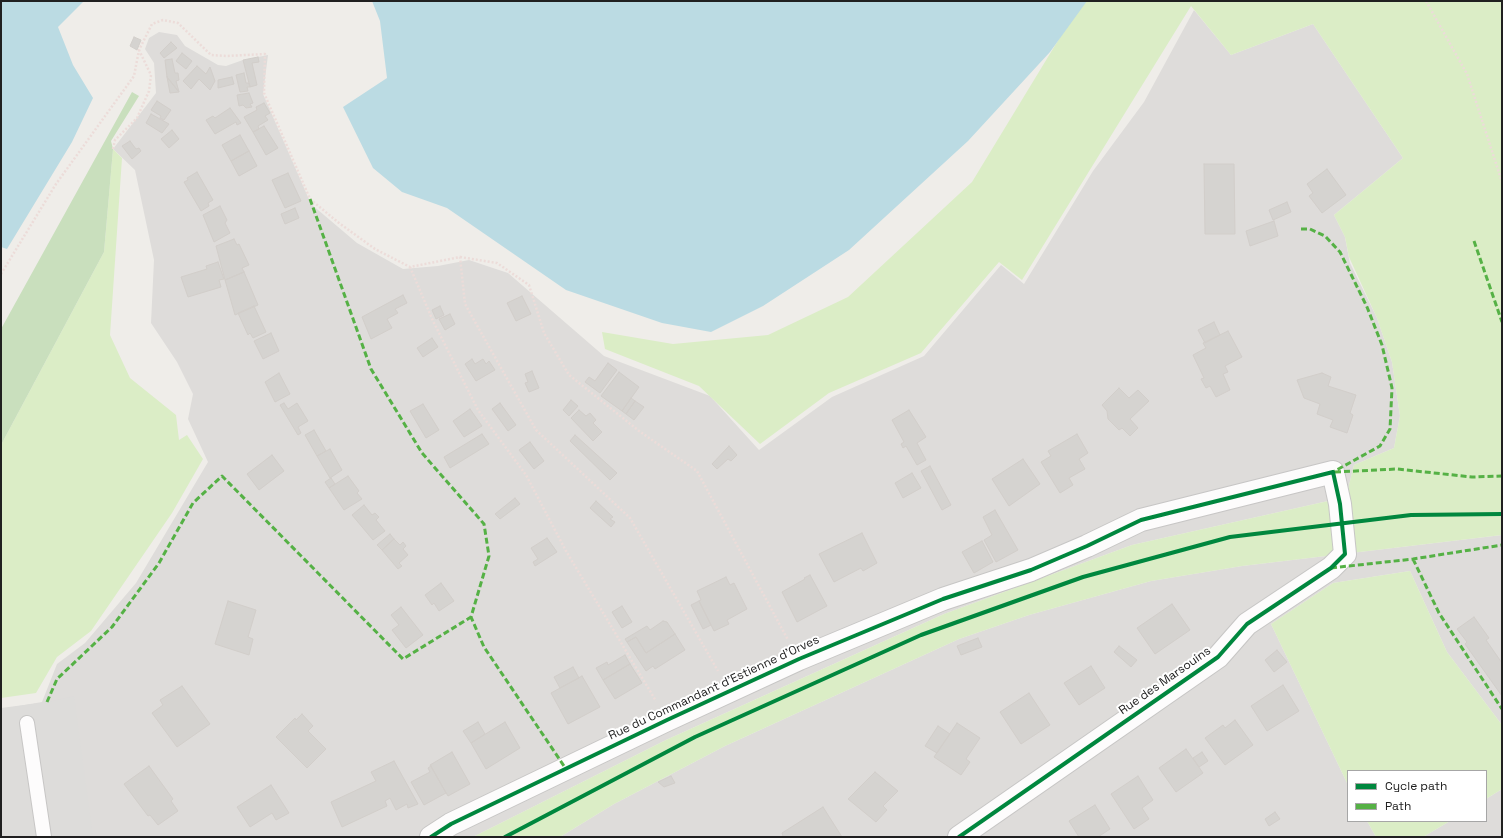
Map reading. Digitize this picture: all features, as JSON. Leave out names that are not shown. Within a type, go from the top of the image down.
[{"type":"street","name":"Rue du Commandant d'Estienne d'Orves","points":[[431,837],[451,824],[667,720],[799,659],[943,600],[1031,570],[1087,546],[1141,520],[1333,472]]},
{"type":"street","name":"Rue des Marsouins","points":[[963,836],[1218,657],[1247,624],[1331,568],[1345,554],[1340,504],[1333,472]]},
{"type":"lane","points":[[27,724],[44,837]]},
{"type":"path","points":[[1426,1],[1467,74],[1502,182]]},
{"type":"path","points":[[1,274],[56,184],[134,76],[139,50],[152,24],[163,20],[178,23],[211,54],[226,56],[265,54],[264,93],[310,199],[339,223],[375,249],[410,267],[460,257],[497,263],[529,285],[544,333],[569,375],[639,431],[696,471],[799,659]]},
{"type":"path","points":[[113,149],[115,140],[137,118],[149,91],[151,75],[139,50]]},
{"type":"path","points":[[460,257],[465,304],[536,430],[630,518],[730,692]]},
{"type":"path","points":[[410,267],[432,321],[478,410],[526,475],[566,551],[667,720]]},
{"type":"shaded area","points":[[1194,10],[1231,55],[1313,24],[1403,158],[1334,215],[1345,237],[1350,263],[1377,318],[1392,362],[1400,416],[1394,448],[1354,465],[1346,497],[1132,545],[944,614],[666,740],[473,837],[1,837],[1,709],[42,702],[57,664],[85,643],[136,583],[208,462],[188,419],[193,394],[177,362],[151,323],[154,260],[135,170],[113,149],[156,93],[154,63],[145,49],[149,38],[159,32],[177,35],[185,46],[218,65],[226,66],[243,60],[268,55],[263,94],[311,204],[357,243],[403,269],[438,266],[469,260],[508,273],[604,356],[710,396],[759,450],[832,397],[924,356],[1001,265],[1024,284],[1093,171],[1144,102]]},
{"type":"shaded area","points":[[1502,535],[1502,725],[1447,652],[1410,571],[1333,583],[1271,624],[1347,783],[1347,822],[1368,822],[1376,837],[560,837],[614,804],[725,746],[959,639],[1029,615],[1151,581],[1242,566]]},
{"type":"shaded area","points":[[74,696],[93,837],[1,837],[1,708],[47,702]]},
{"type":"shaded area","points":[[1502,789],[1502,837],[1423,837],[1448,822],[1487,822],[1487,798]]},
{"type":"green space","points":[[1082,1],[1502,1],[1502,535],[1242,566],[1151,581],[1029,615],[959,639],[725,746],[614,804],[560,837],[473,837],[666,740],[944,614],[1132,545],[1346,497],[1354,465],[1394,448],[1400,416],[1392,362],[1377,318],[1349,257],[1345,237],[1334,215],[1403,158],[1313,24],[1231,55],[1191,6],[1022,280],[999,262],[921,353],[829,393],[760,444],[699,386],[605,349],[602,332],[673,344],[768,335],[848,297],[972,182]]},
{"type":"green space","points":[[132,92],[139,96],[111,141],[113,149],[104,252],[1,445],[1,329]]},
{"type":"green space","points":[[113,149],[122,158],[110,335],[130,378],[176,415],[179,440],[187,435],[203,459],[172,513],[91,631],[57,657],[36,693],[1,698],[1,445],[104,252]]},
{"type":"green space","points":[[1410,571],[1447,652],[1502,725],[1502,789],[1487,798],[1487,770],[1347,770],[1347,783],[1271,624],[1333,583]]},
{"type":"green space","points":[[1368,822],[1448,822],[1423,837],[1376,837]]},
{"type":"water","points":[[1,1],[84,1],[58,27],[73,65],[93,98],[72,142],[7,249],[1,247]]},
{"type":"water","points":[[372,1],[1087,1],[1050,52],[968,141],[849,250],[763,306],[711,332],[662,323],[566,290],[447,208],[402,192],[373,168],[343,107],[387,78],[380,21]]},
{"type":"building","points":[[134,37],[141,40],[137,50],[130,46]]},
{"type":"building","points":[[171,42],[177,48],[164,58],[160,53]]},
{"type":"building","points":[[182,53],[192,61],[186,69],[176,61]]},
{"type":"building","points":[[258,57],[259,62],[252,63],[257,85],[250,87],[243,60]]},
{"type":"building","points":[[172,59],[175,73],[178,73],[179,80],[176,81],[179,92],[167,77],[165,60]]},
{"type":"building","points":[[197,66],[206,74],[210,67],[215,81],[210,90],[199,79],[191,89],[183,81]]},
{"type":"building","points":[[244,73],[246,83],[249,83],[250,87],[247,87],[248,91],[240,92],[236,75]]},
{"type":"building","points":[[167,77],[179,92],[170,93]]},
{"type":"building","points":[[232,77],[234,84],[218,88],[218,80]]},
{"type":"building","points":[[249,93],[253,103],[250,104],[252,107],[246,108],[243,105],[239,106],[237,95]]},
{"type":"building","points":[[157,101],[171,110],[164,120],[160,118],[161,116],[151,110]]},
{"type":"building","points":[[264,103],[270,113],[265,116],[268,120],[258,126],[259,129],[253,132],[244,117],[257,110],[256,107]]},
{"type":"building","points":[[230,108],[241,123],[237,125],[236,122],[215,134],[206,120],[213,116],[215,118]]},
{"type":"building","points":[[151,114],[169,124],[162,133],[146,123]]},
{"type":"building","points":[[264,126],[278,148],[266,155],[253,132]]},
{"type":"building","points":[[172,130],[179,139],[169,148],[161,139]]},
{"type":"building","points":[[240,135],[249,151],[231,161],[222,145]]},
{"type":"building","points":[[130,141],[136,149],[139,148],[141,151],[132,159],[122,146]]},
{"type":"building","points":[[249,151],[257,166],[239,176],[231,161]]},
{"type":"building","points":[[1204,164],[1234,164],[1235,234],[1205,234]]},
{"type":"building","points":[[1327,169],[1346,195],[1322,213],[1309,196],[1313,193],[1307,184]]},
{"type":"building","points":[[197,172],[213,200],[208,203],[209,206],[201,211],[184,182],[188,180],[187,178]]},
{"type":"building","points":[[288,173],[301,201],[285,208],[272,180]]},
{"type":"building","points":[[1287,202],[1291,212],[1273,220],[1269,210]]},
{"type":"building","points":[[220,206],[227,220],[225,223],[230,233],[214,242],[203,215]]},
{"type":"building","points":[[295,208],[299,218],[285,224],[281,214]]},
{"type":"building","points":[[1274,221],[1278,236],[1250,246],[1246,231]]},
{"type":"building","points":[[234,239],[237,245],[239,244],[249,265],[242,268],[244,272],[225,280],[216,246]]},
{"type":"building","points":[[218,262],[224,279],[219,280],[221,287],[188,297],[181,277],[207,269],[206,266]]},
{"type":"building","points":[[244,272],[258,305],[235,315],[225,280]]},
{"type":"building","points":[[403,295],[407,303],[395,309],[398,313],[387,319],[392,328],[371,339],[362,317]]},
{"type":"building","points":[[522,296],[531,314],[516,321],[507,303]]},
{"type":"building","points":[[254,306],[266,332],[253,338],[250,333],[248,335],[238,313]]},
{"type":"building","points":[[440,306],[444,315],[436,319],[432,310]]},
{"type":"building","points":[[450,314],[455,324],[445,330],[439,319]]},
{"type":"building","points":[[1214,322],[1220,335],[1205,343],[1198,330]]},
{"type":"building","points":[[1228,331],[1242,357],[1225,366],[1228,372],[1223,374],[1230,390],[1216,397],[1210,386],[1206,388],[1201,379],[1204,378],[1193,355],[1206,348],[1203,343]]},
{"type":"building","points":[[271,333],[279,351],[263,359],[254,341]]},
{"type":"building","points":[[432,338],[438,347],[423,357],[417,348]]},
{"type":"building","points":[[472,359],[475,364],[483,359],[486,364],[489,361],[495,370],[476,381],[465,364]]},
{"type":"building","points":[[608,363],[617,370],[600,393],[585,382],[589,377],[595,381]]},
{"type":"building","points":[[532,371],[539,388],[529,392],[525,383],[528,382],[525,374]]},
{"type":"building","points":[[619,372],[639,387],[622,411],[601,396]]},
{"type":"building","points":[[279,373],[290,394],[275,402],[265,382]]},
{"type":"building","points":[[1322,373],[1331,377],[1328,386],[1356,395],[1350,413],[1353,415],[1347,433],[1330,427],[1333,420],[1317,414],[1320,404],[1304,398],[1297,380]]},
{"type":"building","points":[[1119,388],[1129,398],[1138,390],[1149,401],[1130,419],[1138,428],[1130,436],[1122,428],[1119,430],[1108,419],[1107,411],[1102,405]]},
{"type":"building","points":[[631,398],[635,401],[626,414],[622,411]]},
{"type":"building","points":[[571,400],[578,406],[569,416],[563,410]]},
{"type":"building","points":[[635,401],[644,407],[634,420],[626,414]]},
{"type":"building","points":[[284,403],[288,409],[297,403],[308,421],[298,427],[301,433],[298,435],[280,405]]},
{"type":"building","points":[[500,403],[516,425],[508,431],[492,409]]},
{"type":"building","points":[[423,404],[439,430],[426,438],[410,411]]},
{"type":"building","points":[[470,409],[482,426],[464,437],[453,421]]},
{"type":"building","points":[[579,410],[586,416],[590,413],[596,420],[593,423],[602,432],[593,441],[571,418]]},
{"type":"building","points":[[909,410],[926,437],[917,443],[926,460],[917,465],[906,446],[903,448],[901,444],[904,442],[892,420]]},
{"type":"building","points":[[314,430],[326,451],[317,456],[305,435]]},
{"type":"building","points":[[482,434],[489,444],[450,468],[444,457]]},
{"type":"building","points":[[1077,434],[1088,453],[1079,459],[1085,469],[1069,478],[1073,485],[1060,493],[1041,462],[1051,456],[1048,451]]},
{"type":"building","points":[[575,435],[617,473],[610,480],[570,441]]},
{"type":"building","points":[[530,442],[544,461],[534,469],[519,450]]},
{"type":"building","points":[[729,446],[737,455],[731,461],[728,459],[717,469],[712,464]]},
{"type":"building","points":[[330,449],[342,470],[330,478],[317,456]]},
{"type":"building","points":[[272,455],[284,471],[259,490],[247,474]]},
{"type":"building","points":[[1023,459],[1040,484],[1009,506],[992,479]]},
{"type":"building","points":[[930,466],[951,505],[942,510],[921,471]]},
{"type":"building","points":[[912,473],[921,488],[903,498],[895,483]]},
{"type":"building","points":[[348,476],[359,491],[357,493],[362,499],[344,510],[329,488]]},
{"type":"building","points":[[331,478],[335,484],[329,488],[325,482]]},
{"type":"building","points":[[515,498],[520,504],[500,519],[495,514]]},
{"type":"building","points":[[596,501],[613,517],[610,519],[615,522],[611,527],[590,508]]},
{"type":"building","points":[[364,505],[372,515],[375,513],[379,517],[376,520],[385,531],[373,540],[352,515]]},
{"type":"building","points":[[995,510],[1018,550],[996,562],[984,540],[992,535],[983,517]]},
{"type":"building","points":[[862,533],[877,563],[863,571],[861,568],[834,582],[819,554]]},
{"type":"building","points":[[390,534],[394,539],[382,550],[377,545]]},
{"type":"building","points":[[547,538],[557,552],[535,566],[533,562],[538,559],[531,548]]},
{"type":"building","points":[[394,539],[400,545],[403,542],[406,546],[403,549],[408,555],[399,563],[402,566],[398,569],[382,550]]},
{"type":"building","points":[[982,541],[993,562],[974,573],[962,552]]},
{"type":"building","points":[[810,575],[827,606],[797,622],[782,592]]},
{"type":"building","points":[[726,577],[730,585],[734,583],[747,609],[727,620],[729,624],[714,631],[699,601],[701,600],[697,591]]},
{"type":"building","points":[[441,583],[454,601],[439,611],[434,603],[432,605],[425,595]]},
{"type":"building","points":[[228,601],[256,610],[248,637],[253,639],[249,655],[215,644]]},
{"type":"building","points":[[699,601],[711,625],[703,629],[691,605]]},
{"type":"building","points":[[1172,604],[1190,630],[1155,654],[1137,628]]},
{"type":"building","points":[[622,606],[632,622],[622,628],[612,612]]},
{"type":"building","points":[[401,607],[423,635],[406,648],[392,630],[399,625],[391,615]]},
{"type":"building","points":[[1474,617],[1489,638],[1486,640],[1502,663],[1502,696],[1465,644],[1467,642],[1457,629]]},
{"type":"building","points":[[663,621],[667,622],[675,634],[646,653],[636,637],[627,642],[625,639],[647,626],[650,630]]},
{"type":"building","points":[[675,634],[685,650],[655,669],[653,666],[646,671],[627,642],[636,637],[646,653]]},
{"type":"building","points":[[978,638],[982,647],[961,655],[957,646]]},
{"type":"building","points":[[1119,646],[1137,660],[1131,667],[1114,652]]},
{"type":"building","points":[[1277,650],[1287,662],[1274,672],[1265,660]]},
{"type":"building","points":[[625,655],[630,664],[603,680],[596,668],[607,662],[608,665]]},
{"type":"building","points":[[630,664],[642,683],[615,699],[603,680]]},
{"type":"building","points":[[1091,666],[1105,688],[1079,705],[1064,683]]},
{"type":"building","points":[[573,667],[579,678],[560,688],[554,677]]},
{"type":"building","points":[[582,676],[600,707],[568,724],[551,693]]},
{"type":"building","points":[[1283,685],[1299,711],[1267,731],[1251,706]]},
{"type":"building","points":[[182,686],[210,724],[177,747],[152,713],[163,705],[160,700]]},
{"type":"building","points":[[1029,693],[1050,725],[1021,744],[1000,712]]},
{"type":"building","points":[[302,714],[313,726],[308,731],[326,749],[307,768],[276,737],[295,718],[296,720]]},
{"type":"building","points":[[1235,720],[1253,745],[1225,765],[1205,738],[1223,725],[1225,728]]},
{"type":"building","points":[[478,722],[485,734],[471,743],[463,731]]},
{"type":"building","points":[[505,722],[520,748],[486,769],[471,743]]},
{"type":"building","points":[[957,723],[980,738],[966,759],[970,762],[961,775],[934,757]]},
{"type":"building","points":[[938,726],[950,734],[937,753],[925,746]]},
{"type":"building","points":[[1186,749],[1203,773],[1176,792],[1159,768]]},
{"type":"building","points":[[452,752],[470,784],[448,796],[430,765]]},
{"type":"building","points":[[1202,752],[1208,761],[1199,767],[1193,758]]},
{"type":"building","points":[[394,761],[418,804],[408,808],[407,804],[396,810],[390,798],[385,801],[387,806],[342,827],[331,802],[376,781],[371,772]]},
{"type":"building","points":[[149,766],[173,799],[171,801],[178,811],[158,825],[150,815],[148,816],[124,784]]},
{"type":"building","points":[[431,766],[446,793],[424,805],[411,782],[430,772],[428,768]]},
{"type":"building","points":[[875,772],[898,791],[883,806],[887,810],[876,822],[848,799]]},
{"type":"building","points":[[671,776],[675,783],[664,787],[658,782]]},
{"type":"building","points":[[1138,776],[1153,800],[1142,808],[1149,819],[1134,829],[1111,794]]},
{"type":"building","points":[[271,785],[289,813],[276,820],[272,813],[250,827],[237,807]]},
{"type":"building","points":[[1095,805],[1110,829],[1098,837],[1079,837],[1069,821]]},
{"type":"building","points":[[823,807],[842,837],[782,837],[782,833]]},
{"type":"building","points":[[1275,812],[1280,819],[1269,826],[1265,819]]},
{"type":"marked path","points":[[310,199],[371,369],[422,453],[484,524],[489,556],[471,617],[484,647],[566,769]]},
{"type":"marked path","points":[[1301,229],[1310,229],[1325,236],[1340,252],[1367,307],[1382,345],[1392,388],[1390,429],[1380,446],[1333,472]]},
{"type":"marked path","points":[[1474,241],[1502,322]]},
{"type":"marked path","points":[[1335,472],[1397,469],[1472,477],[1502,476]]},
{"type":"marked path","points":[[47,702],[57,679],[112,627],[159,563],[193,503],[222,476],[403,659],[471,617]]},
{"type":"marked path","points":[[1331,568],[1413,559],[1502,545]]},
{"type":"marked path","points":[[1413,559],[1439,613],[1502,709]]},
{"type":"cycle path","points":[[431,837],[451,824],[667,720],[799,659],[943,599],[1031,570],[1087,546],[1141,520],[1333,472],[1340,504],[1345,554],[1331,568],[1247,624],[1218,657],[959,837]]},
{"type":"cycle path","points":[[505,837],[695,737],[921,635],[1083,577],[1230,537],[1411,515],[1502,514]]}]
